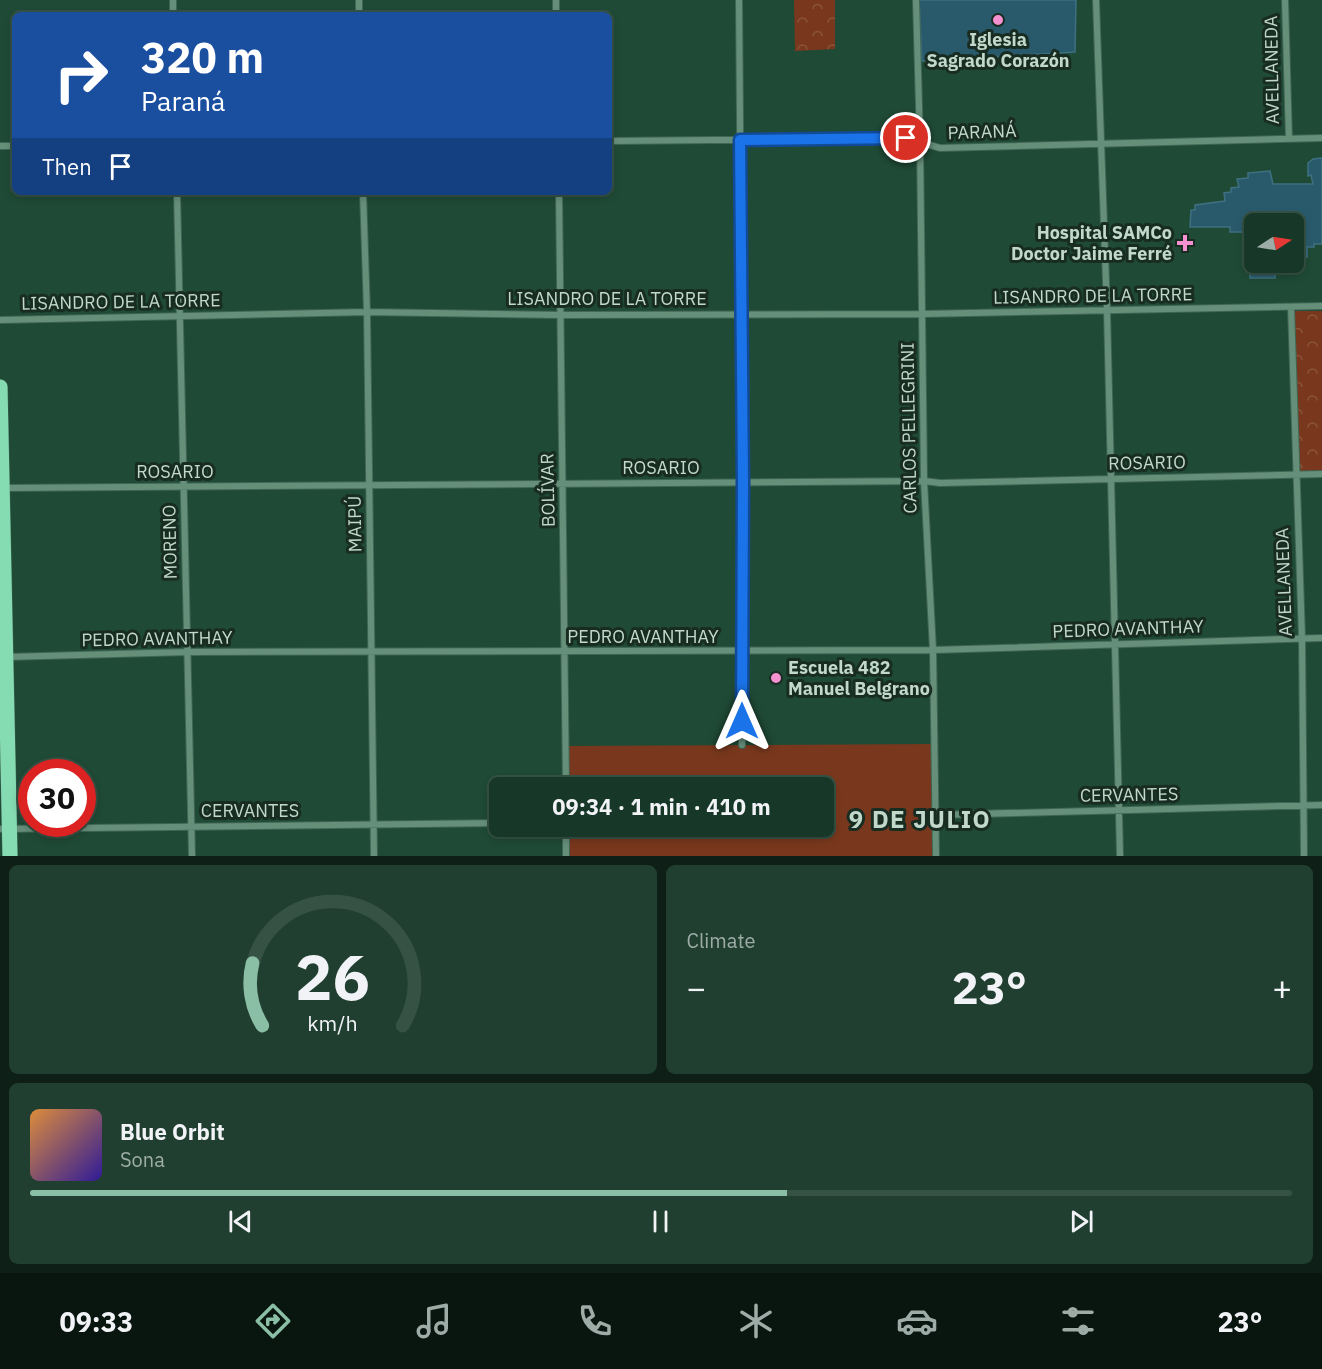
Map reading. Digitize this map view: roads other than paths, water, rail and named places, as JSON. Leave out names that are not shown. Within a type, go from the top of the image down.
[{"type":"main road","points":[[0,387],[5,829],[10,856]]},
{"type":"street","points":[[739,0],[743,482],[742,745]]},
{"type":"street","name":"CARLOS PELLEGRINI","points":[[916,0],[924,481],[933,650],[936,856]]},
{"type":"street","points":[[1096,0],[1107,310],[1120,856]]},
{"type":"street","name":"AVELLANEDA","points":[[1285,0],[1289,139]]},
{"type":"street","name":"PARANÁ","points":[[612,141],[906,138],[940,148],[1322,138]]},
{"type":"street","name":"MORENO","points":[[177,195],[192,856]]},
{"type":"street","name":"MAIPÚ","points":[[363,195],[367,312],[374,856]]},
{"type":"street","name":"BOLÍVAR","points":[[559,195],[566,777]]},
{"type":"street","name":"LISANDRO DE LA TORRE","points":[[0,320],[367,312],[561,315],[922,314],[1322,306]]},
{"type":"street","name":"AVELLANEDA","points":[[1291,307],[1302,638],[1304,856]]},
{"type":"street","name":"ROSARIO","points":[[1,488],[924,481],[940,483],[1322,474]]},
{"type":"street","name":"PEDRO AVANTHAY","points":[[3,657],[188,652],[933,650],[1322,638]]},
{"type":"street","name":"CERVANTES","points":[[936,815],[1322,805]]},
{"type":"street","name":"CERVANTES","points":[[5,829],[489,824]]},
{"type":"street","points":[[566,837],[566,856]]},
{"type":"place","name":"Iglesia Sagrado Corazón","points":[[998,20]]},
{"type":"place","name":"Hospital SAMCo Doctor Jaime Ferré","points":[[1185,243]]},
{"type":"place","name":"Escuela 482 Manuel Belgrano","points":[[776,678]]},
{"type":"district","name":"9 DE JULIO","points":[[920,820]]}]
